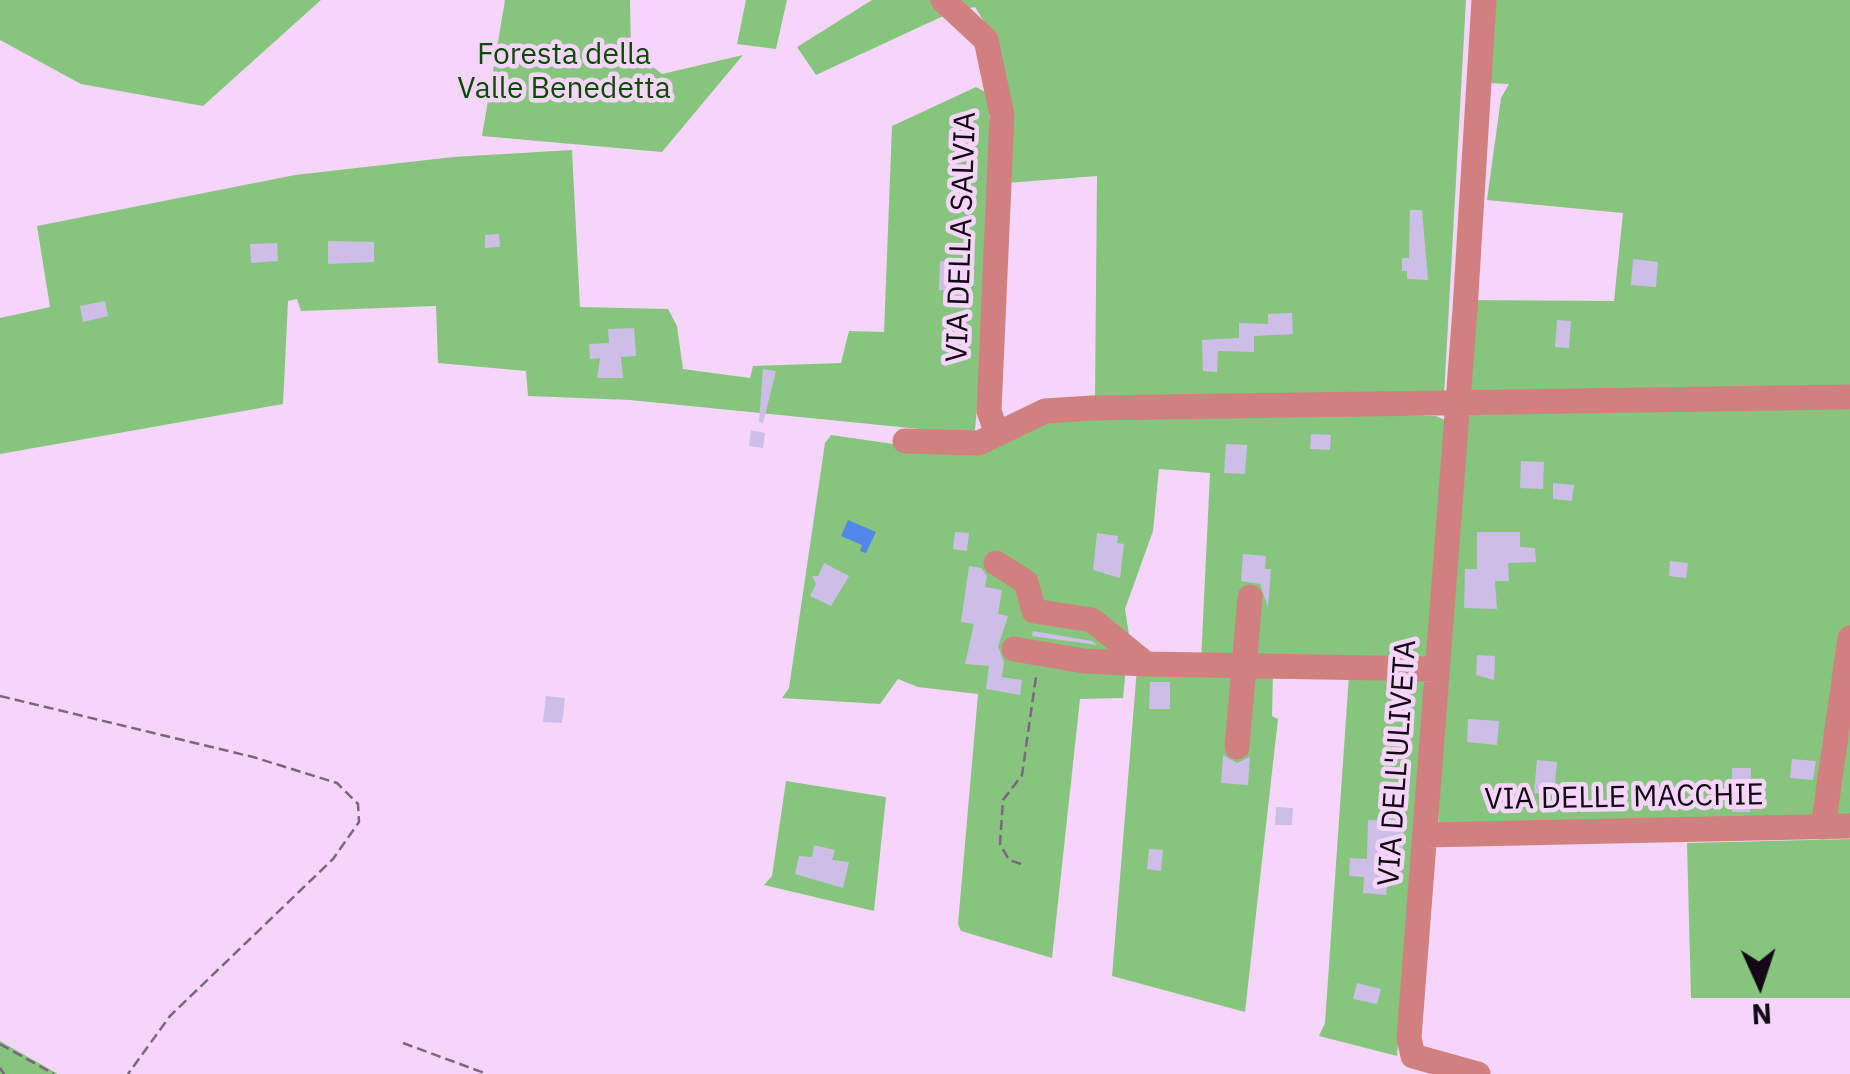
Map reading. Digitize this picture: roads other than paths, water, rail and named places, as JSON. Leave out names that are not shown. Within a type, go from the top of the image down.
[{"type":"street","name":"VIA DELLA SALVIA","points":[[944,0],[986,40],[996,69],[1002,115],[989,411],[997,434]]},
{"type":"street","name":"VIA DELL'ULIVETA","points":[[1478,1074],[1413,1056],[1409,1038],[1428,922],[1426,834],[1484,0]]},
{"type":"street","points":[[916,449],[980,443],[1045,411],[1092,408],[1458,406],[1519,413],[1566,404],[1663,396],[1730,405],[1766,400],[1816,403],[1850,398]]},
{"type":"street","points":[[996,563],[1026,582],[1034,611],[1092,620],[1146,664]]},
{"type":"street","points":[[1237,747],[1250,597]]},
{"type":"street","points":[[1809,834],[1850,638]]},
{"type":"street","points":[[1027,652],[1146,664],[1437,668]]},
{"type":"street","name":"VIA DELLE MACCHIE","points":[[1426,834],[1533,825],[1809,834],[1850,826]]},
{"type":"water","points":[[848,520],[876,532],[866,553],[860,551],[862,545],[841,536]]},
{"type":"park label","name":"Foresta della Valle Benedetta","points":[[564,72]]}]
